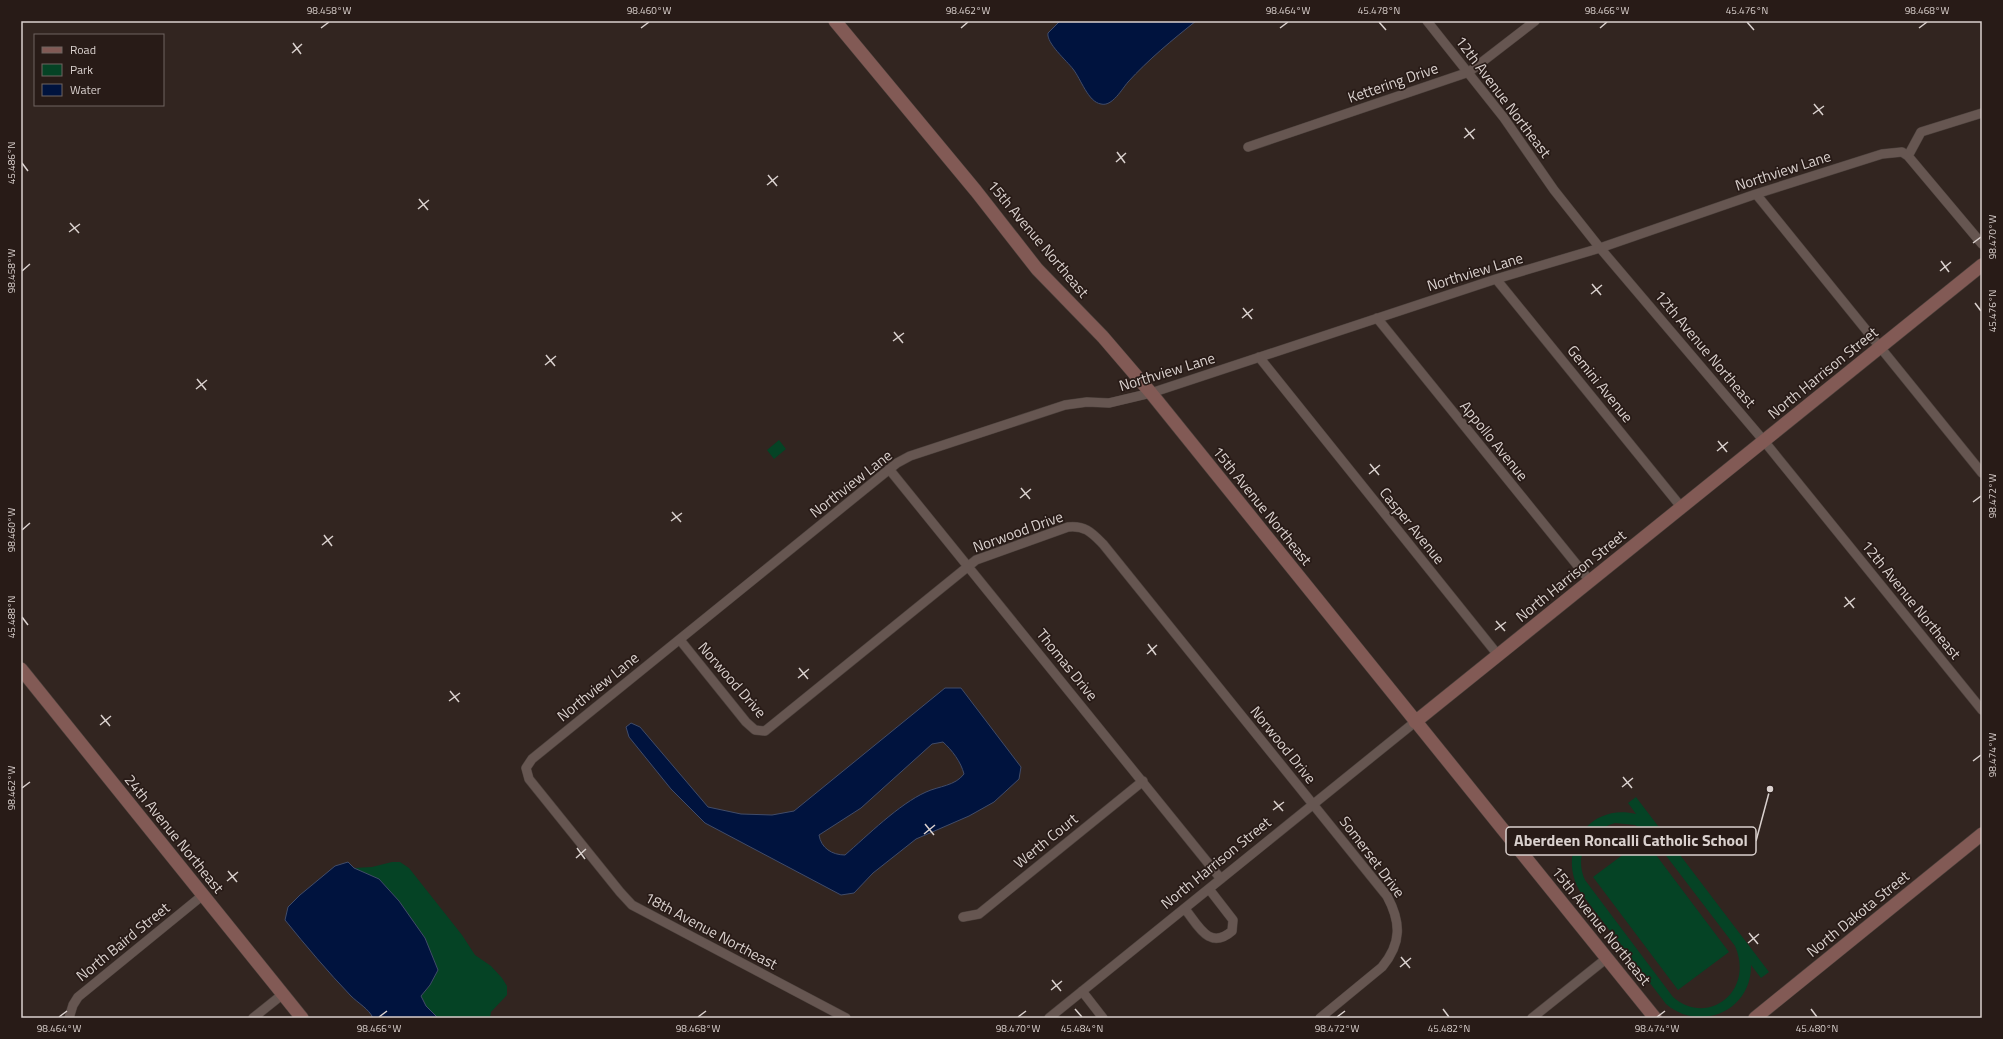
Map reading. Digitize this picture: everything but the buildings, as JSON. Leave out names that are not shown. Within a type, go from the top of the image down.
[{"type":"street","name":"15th Avenue Northeast","points":[[835,21],[976,191],[1038,269],[1103,337],[1150,393],[1655,1018]]},
{"type":"street","name":"12th Avenue Northeast","points":[[1427,21],[1469,72],[1504,118],[1554,190],[1600,248],[1764,441],[1982,710]]},
{"type":"street","name":"Kettering Drive","points":[[1248,147],[1469,72],[1528,23]]},
{"type":"street","points":[[1982,113],[1921,132],[1905,154],[1982,244]]},
{"type":"street","name":"Northview Lane","points":[[526,768],[532,759],[889,469],[910,456],[1065,405],[1087,402],[1110,402],[1150,393],[1496,279],[1600,248],[1756,194],[1882,154],[1905,154]]},
{"type":"street","points":[[1756,194],[1982,473]]},
{"type":"street","name":"North Harrison Street","points":[[1049,1018],[1982,265]]},
{"type":"street","name":"Gemini Avenue","points":[[1496,279],[1682,508]]},
{"type":"street","name":"Appollo Avenue","points":[[1377,318],[1590,581]]},
{"type":"street","name":"Casper Avenue","points":[[1259,357],[1498,655]]},
{"type":"street","name":"Thomas Drive","points":[[889,469],[1221,879]]},
{"type":"street","name":"Norwood Drive","points":[[680,640],[746,722],[754,730],[766,731],[968,566],[984,556],[1068,527],[1077,526],[1088,530],[1103,544],[1314,804]]},
{"type":"street","name":"24th Avenue Northeast","points":[[21,669],[302,1018]]},
{"type":"street","name":"18th Avenue Northeast","points":[[526,768],[529,779],[632,905],[846,1018]]},
{"type":"street","name":"Werth Court","points":[[964,917],[979,914],[1143,781]]},
{"type":"street","name":"Somerset Drive","points":[[1314,804],[1387,896],[1394,910],[1397,927],[1396,944],[1388,960],[1382,967],[1320,1018]]},
{"type":"street","name":"North Dakota Street","points":[[1755,1018],[1982,834]]},
{"type":"street","points":[[1185,909],[1206,935],[1215,939],[1224,938],[1232,931],[1233,920],[1209,889]]},
{"type":"street","name":"North Baird Street","points":[[69,1018],[73,1005],[78,997],[203,895]]},
{"type":"street","points":[[1532,1018],[1607,958]]},
{"type":"street","points":[[1082,991],[1103,1018]]},
{"type":"street","points":[[253,1018],[283,994]]},
{"type":"green space","points":[[779,440],[786,449],[774,459],[767,450]]},
{"type":"green space","points":[[1636,797],[1769,972],[1761,978],[1751,965],[1749,981],[1743,995],[1734,1005],[1722,1013],[1708,1017],[1694,1017],[1679,1013],[1666,1004],[1581,893],[1574,878],[1572,862],[1574,847],[1581,834],[1591,823],[1604,816],[1619,812],[1636,814],[1628,803]],"holes":[[[1615,823],[1635,825],[1651,836],[1735,946],[1739,963],[1739,978],[1733,990],[1724,1000],[1713,1006],[1700,1008],[1686,1005],[1673,997],[1585,880],[1581,862],[1586,845],[1591,838],[1598,831]]]},
{"type":"green space","points":[[1644,839],[1729,952],[1678,990],[1593,877]]},
{"type":"green space","points":[[392,862],[400,862],[409,868],[462,935],[475,955],[491,966],[502,978],[507,986],[507,995],[491,1012],[490,1018],[438,1018],[426,1006],[421,996],[430,985],[354,868],[372,867]]},
{"type":"water","points":[[1060,21],[1196,21],[1152,58],[1128,82],[1113,100],[1109,103],[1101,104],[1092,99],[1085,90],[1076,73],[1050,42],[1048,33]]},
{"type":"water","points":[[945,688],[961,688],[1021,767],[1019,779],[994,802],[969,816],[916,839],[873,873],[854,893],[841,895],[705,823],[671,789],[629,737],[626,727],[631,723],[640,727],[708,807],[741,814],[772,815],[794,811]],"holes":[[[943,742],[953,752],[961,765],[964,774],[960,778],[956,781],[926,792],[905,804],[845,855],[836,854],[828,850],[822,844],[819,835],[861,808],[932,744]]]},
{"type":"water","points":[[348,862],[354,868],[379,879],[399,901],[425,938],[438,970],[430,985],[421,996],[426,1006],[438,1018],[373,1018],[369,1012],[334,978],[285,920],[288,907],[300,895],[335,866]]},
{"type":"place","name":"Aberdeen Roncalli Catholic School","points":[[1770,789]]}]
